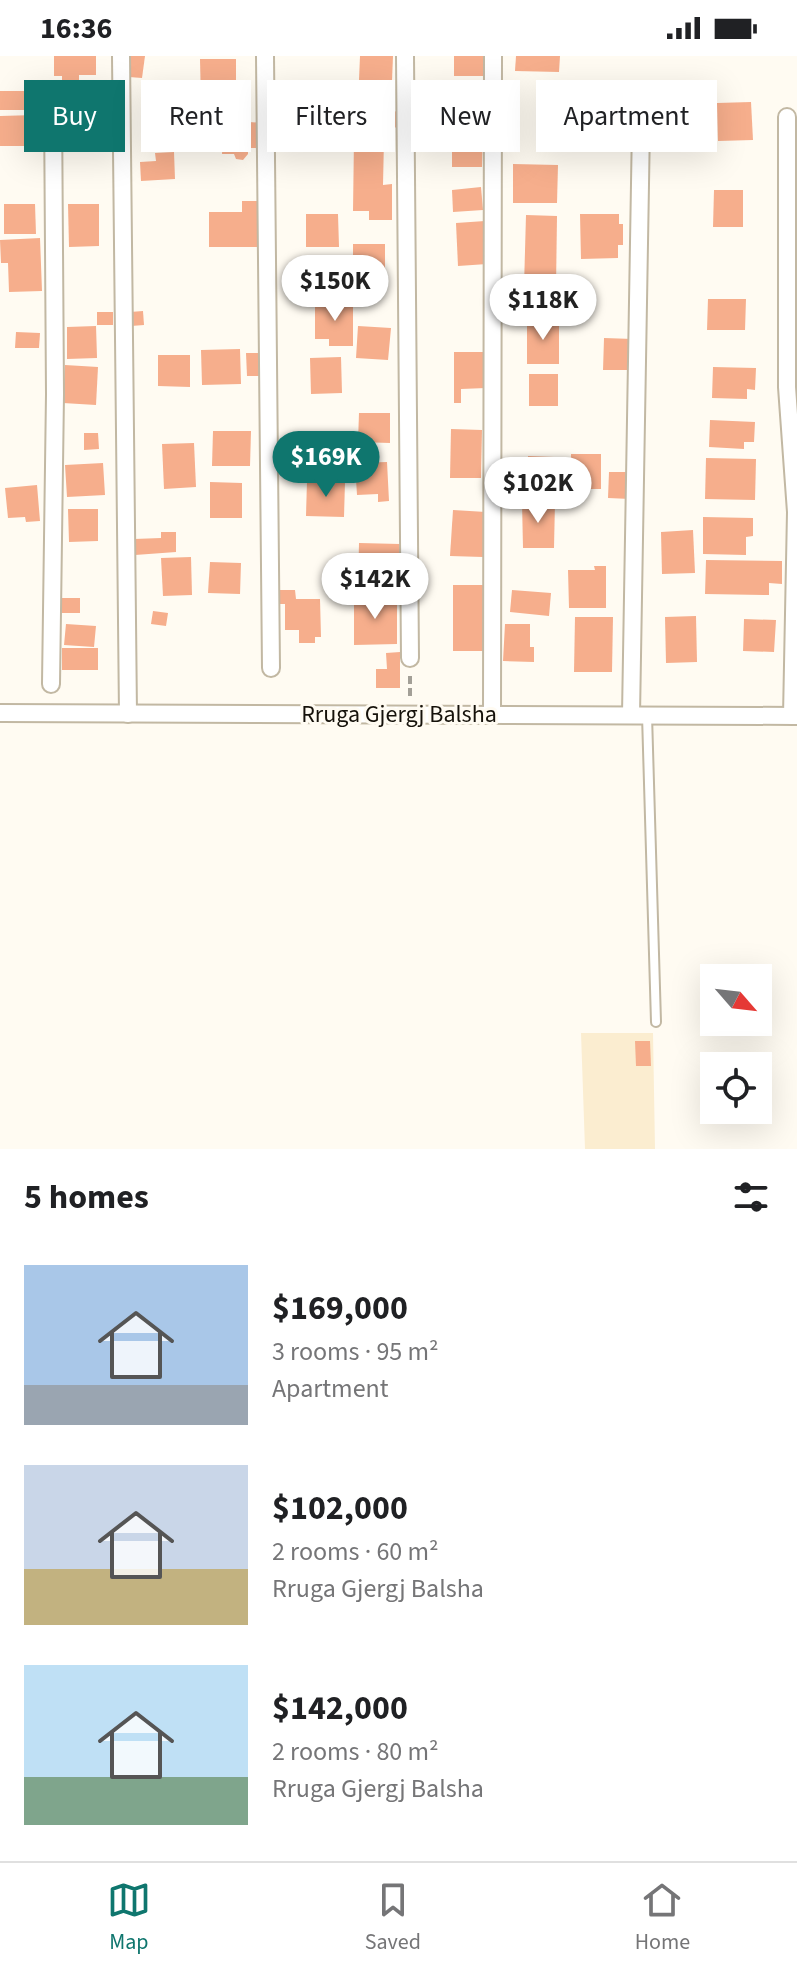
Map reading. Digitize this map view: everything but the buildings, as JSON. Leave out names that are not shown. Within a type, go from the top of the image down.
[{"type":"street","points":[[120,80],[121,56]]},
{"type":"street","points":[[265,56],[271,668]]},
{"type":"street","points":[[405,56],[410,658]]},
{"type":"street","points":[[492,714],[493,56]]},
{"type":"street","points":[[787,117],[787,387],[796,512],[795,716]]},
{"type":"street","points":[[51,684],[55,394],[53,152]]},
{"type":"street","points":[[121,152],[128,714]]},
{"type":"street","points":[[639,715],[641,152]]},
{"type":"street","name":"Rruga Gjergj Balsha","points":[[0,713],[795,716]]},
{"type":"lane","points":[[639,715],[656,1022]]},
{"type":"path","points":[[410,658],[410,714]]},
{"type":"shaded area","points":[[581,1033],[653,1033],[655,1149],[585,1149]]}]
